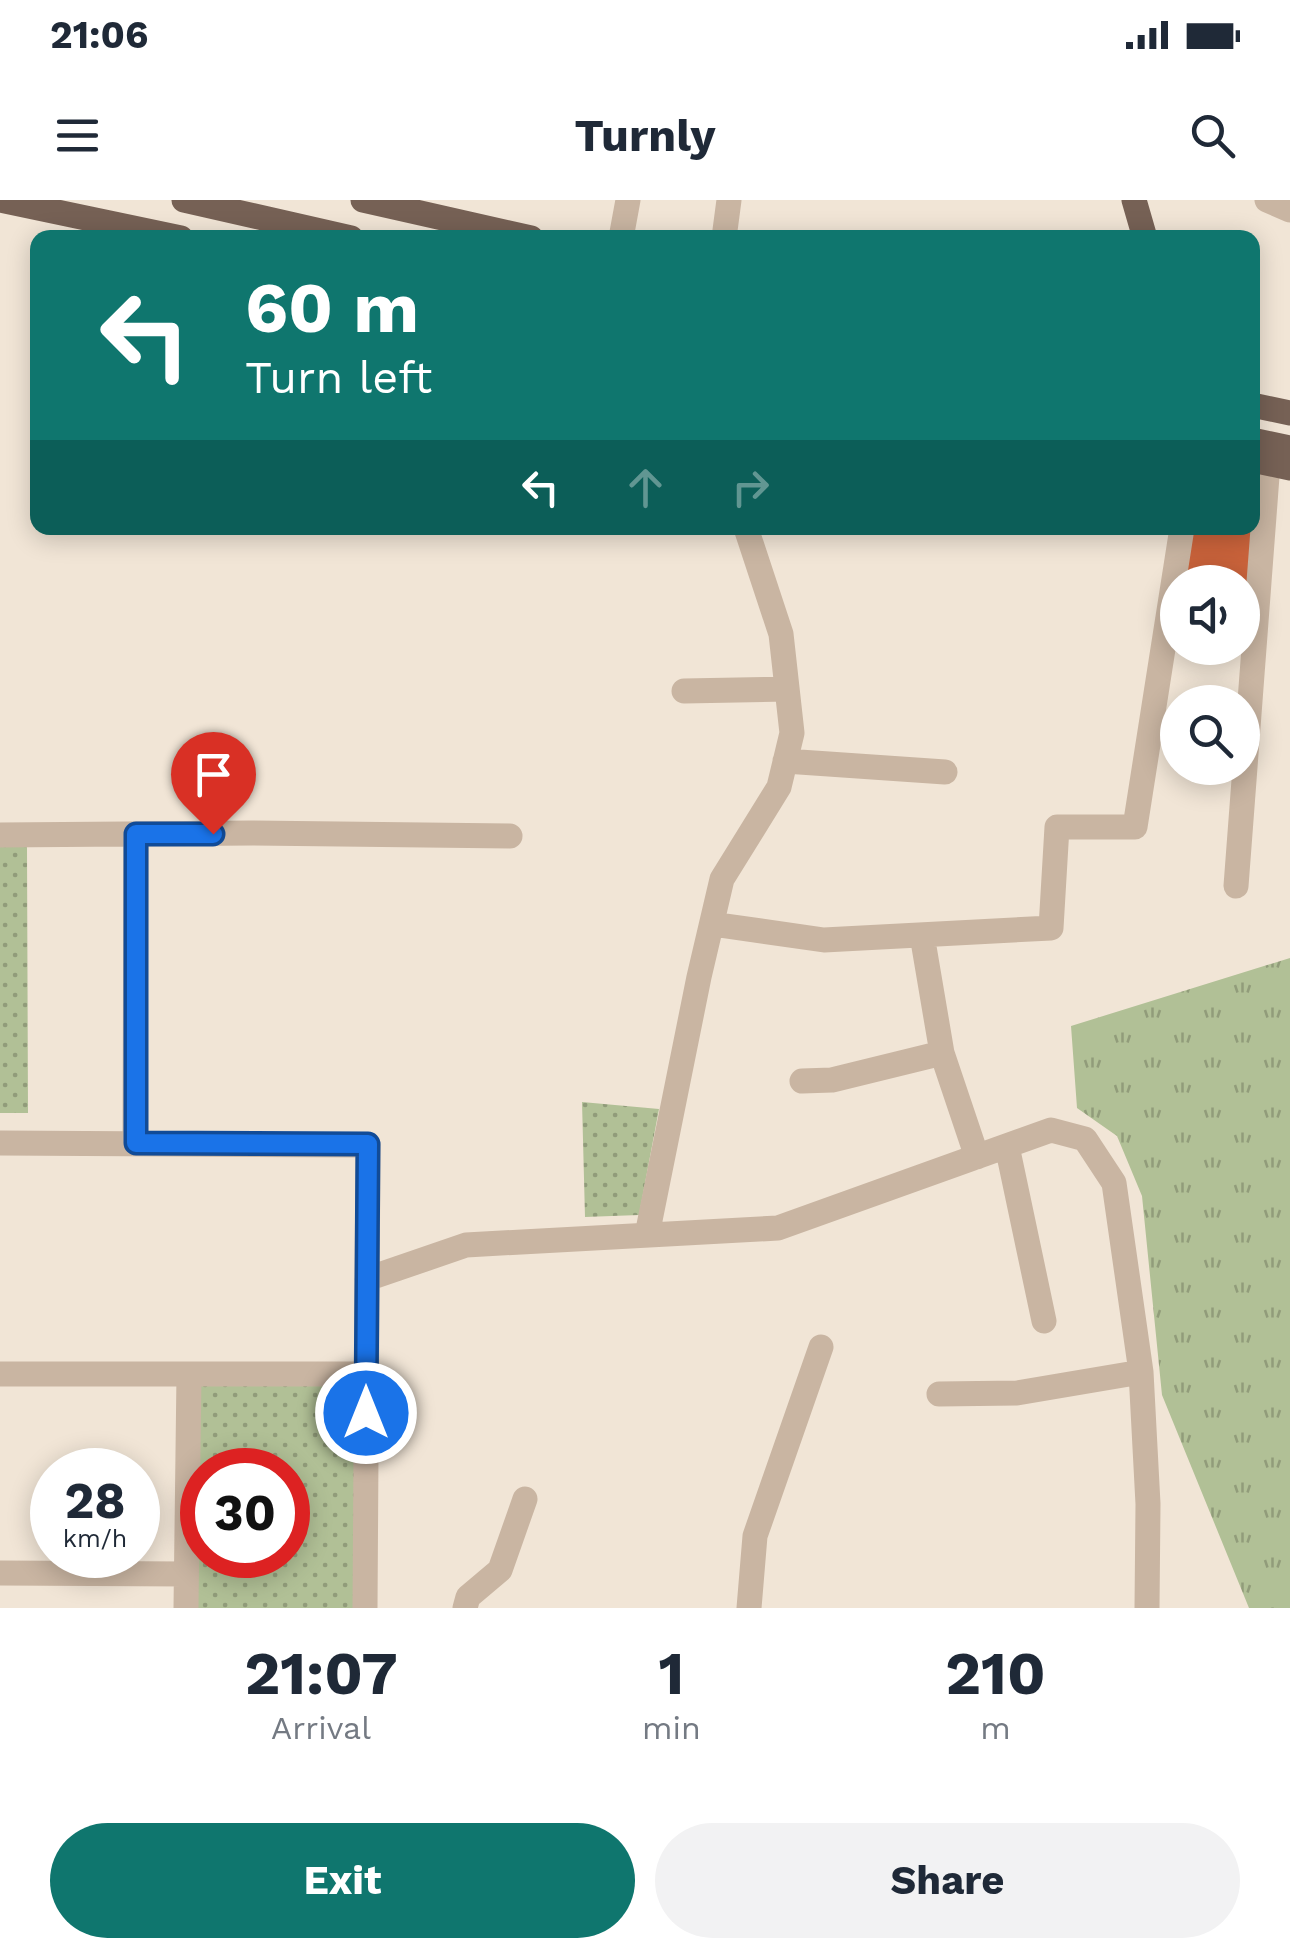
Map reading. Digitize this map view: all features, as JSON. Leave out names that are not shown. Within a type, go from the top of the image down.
[{"type":"main road","points":[[0,200],[146,230]]},
{"type":"main road","points":[[184,200],[316,230]]},
{"type":"main road","points":[[363,200],[496,230]]},
{"type":"main road","points":[[1134,200],[1143,230]]},
{"type":"main road","points":[[1260,407],[1290,413]]},
{"type":"main road","points":[[1260,442],[1290,448]]},
{"type":"street","points":[[623,230],[628,200]]},
{"type":"street","points":[[725,230],[729,200]]},
{"type":"street","points":[[1267,200],[1290,210]]},
{"type":"street","points":[[1236,886],[1270,464]]},
{"type":"street","points":[[646,1235],[722,878],[778,788],[792,732],[781,634],[748,535]]},
{"type":"street","points":[[712,924],[824,940],[1052,928],[1057,828],[1136,827],[1181,535]]},
{"type":"street","points":[[684,692],[787,689]]},
{"type":"street","points":[[785,761],[945,772]]},
{"type":"street","points":[[136,834],[136,1143]]},
{"type":"street","points":[[0,835],[510,836]]},
{"type":"street","points":[[922,935],[942,1053],[977,1156]]},
{"type":"street","points":[[802,1082],[832,1080],[942,1053]]},
{"type":"street","points":[[367,1279],[466,1245],[778,1228],[1051,1130],[1085,1138],[1114,1182],[1141,1372],[1148,1504],[1147,1608]]},
{"type":"street","points":[[0,1142],[368,1144],[365,1608]]},
{"type":"street","points":[[1007,1146],[1044,1321]]},
{"type":"street","points":[[749,1608],[755,1536],[822,1347]]},
{"type":"street","points":[[939,1394],[1017,1393],[1141,1372]]},
{"type":"street","points":[[0,1374],[366,1374]]},
{"type":"street","points":[[188,1448],[189,1374]]},
{"type":"street","points":[[465,1608],[468,1597],[500,1570],[525,1499]]},
{"type":"street","points":[[0,1573],[180,1574]]},
{"type":"street","points":[[186,1578],[186,1608]]},
{"type":"green space","points":[[0,847],[27,847],[28,1113],[0,1113]]},
{"type":"green space","points":[[1290,958],[1290,1608],[1249,1608],[1162,1395],[1142,1196],[1117,1136],[1077,1108],[1071,1026]]},
{"type":"green space","points":[[582,1102],[659,1109],[639,1215],[585,1217]]},
{"type":"green space","points":[[196,1381],[357,1383],[355,1608],[194,1608],[194,1578],[310,1578],[310,1448],[195,1448]]},
{"type":"building","points":[[1185,535],[1256,535],[1251,565],[1181,565]]},
{"type":"route","points":[[213,834],[136,834],[136,1143],[368,1144],[366,1413]]}]
